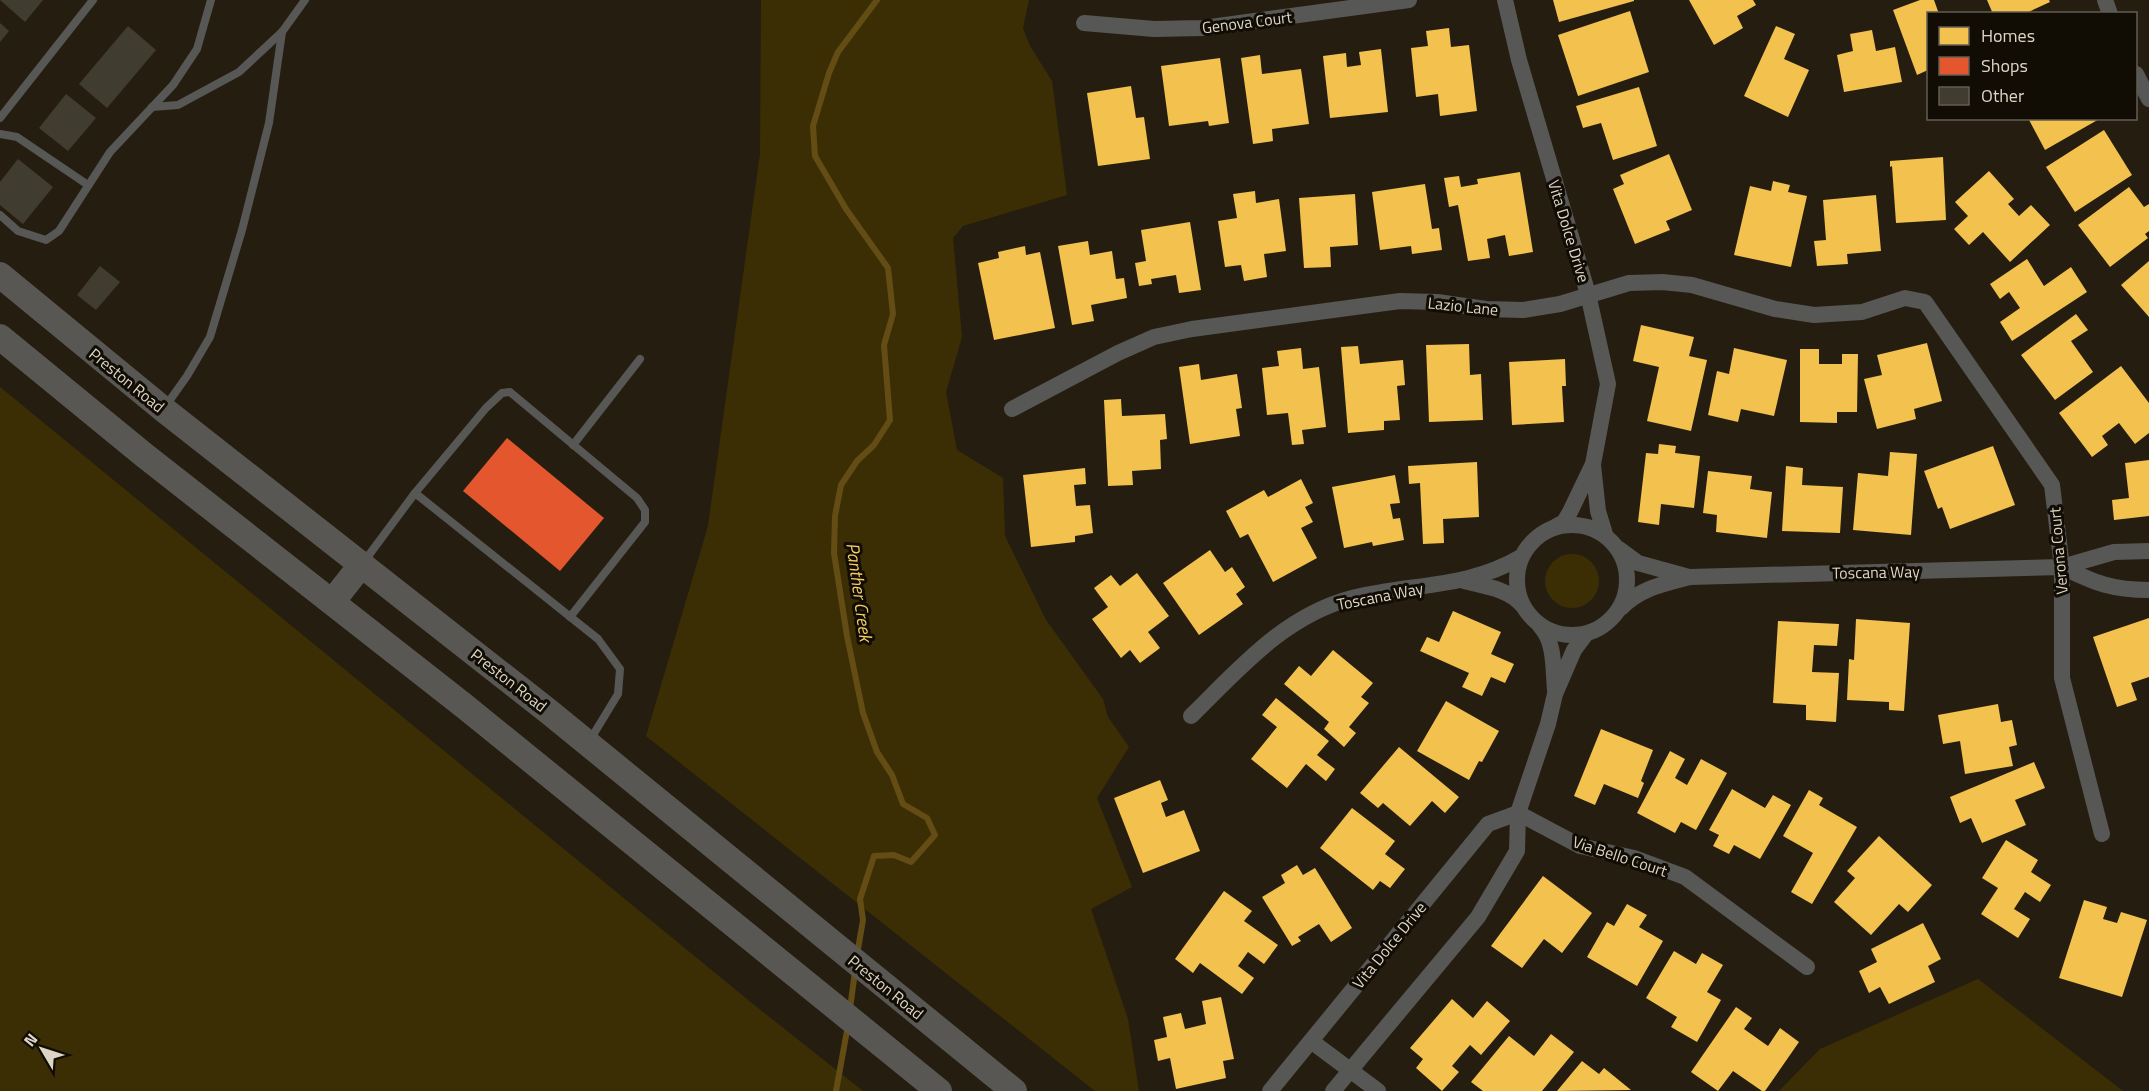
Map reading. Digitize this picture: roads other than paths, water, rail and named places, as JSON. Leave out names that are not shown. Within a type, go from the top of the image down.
[{"type":"main road","name":"Preston Road","points":[[0,275],[163,409],[588,743],[1014,1091]]},
{"type":"main road","points":[[0,337],[135,448],[464,705],[939,1091]]},
{"type":"main road","points":[[332,602],[362,564]]},
{"type":"street","name":"Genova Court","points":[[1084,22],[1154,29],[1191,29],[1409,0]]},
{"type":"street","name":"Vita Dolce Drive","points":[[1505,0],[1522,70],[1588,294],[1608,384],[1593,464],[1564,522],[1555,527]]},
{"type":"street","points":[[2137,76],[2149,99]]},
{"type":"street","name":"Lazio Lane","points":[[1012,409],[1130,347],[1154,337],[1179,331],[1400,301],[1523,310],[1560,304],[1629,283],[1662,282],[1692,285],[1775,309],[1814,315],[1862,312],[1905,298],[1925,302]]},
{"type":"street","name":"Verona Court","points":[[1925,302],[2052,484],[2062,567],[2062,678],[2102,834]]},
{"type":"street","name":"Vita Dolce Drive","points":[[1593,464],[1598,511],[1605,534]]},
{"type":"street","points":[[1540,626],[1551,632],[1574,636],[1586,634],[1600,628],[1621,608],[1628,588],[1627,569],[1618,548],[1605,534],[1588,526],[1565,524],[1538,535],[1521,557],[1516,578],[1517,589],[1523,606],[1540,626],[1546,632],[1555,694]]},
{"type":"street","name":"Toscana Way","points":[[1618,548],[1638,563],[1690,577]]},
{"type":"street","name":"Toscana Way","points":[[1621,608],[1632,596],[1643,591],[1690,577],[2062,567],[2114,552],[2149,551]]},
{"type":"street","name":"Toscana Way","points":[[1191,716],[1264,645],[1294,622],[1316,611],[1364,595],[1464,581],[1521,557]]},
{"type":"street","name":"Toscana Way","points":[[2062,567],[2094,583],[2123,590],[2149,590]]},
{"type":"street","name":"Toscana Way","points":[[1464,581],[1503,591],[1516,598],[1523,606]]},
{"type":"street","points":[[1334,1091],[1478,917],[1518,851],[1518,813],[1548,724],[1555,694],[1574,650],[1586,634]]},
{"type":"street","name":"Vita Dolce Drive","points":[[1270,1091],[1488,824],[1518,813]]},
{"type":"street","name":"Via Bello Court","points":[[1518,813],[1580,846],[1634,858],[1685,877],[1807,967]]},
{"type":"street","points":[[1311,1041],[1378,1091]]},
{"type":"lane","points":[[0,118],[93,0]]},
{"type":"lane","points":[[0,215],[18,231],[46,240],[58,231],[110,152],[173,85],[197,49],[211,0]]},
{"type":"lane","points":[[152,107],[178,105],[239,72],[282,32],[305,0]]},
{"type":"lane","points":[[163,409],[187,376],[210,336],[242,230],[269,123],[282,32]]},
{"type":"lane","points":[[0,134],[17,137],[88,185]]},
{"type":"lane","points":[[573,445],[640,359]]},
{"type":"lane","points":[[362,564],[415,494],[486,408],[502,393],[510,392],[637,498],[645,510],[645,522],[570,617]]},
{"type":"lane","points":[[415,494],[598,639],[620,669],[618,694],[588,743]]},
{"type":"waterway","name":"Panther Creek","points":[[857,955],[863,920],[860,899],[874,856],[894,855],[911,862],[935,835],[927,818],[903,804],[892,775],[877,752],[863,713],[847,636],[834,553],[835,516],[841,485],[857,461],[874,445],[890,420],[884,345],[893,314],[888,268],[846,209],[815,156],[813,126],[829,73],[838,52],[877,0]]},
{"type":"waterway","name":"Panther Creek","points":[[850,1009],[855,971]]},
{"type":"waterway","name":"Panther Creek","points":[[836,1091],[848,1025]]}]
